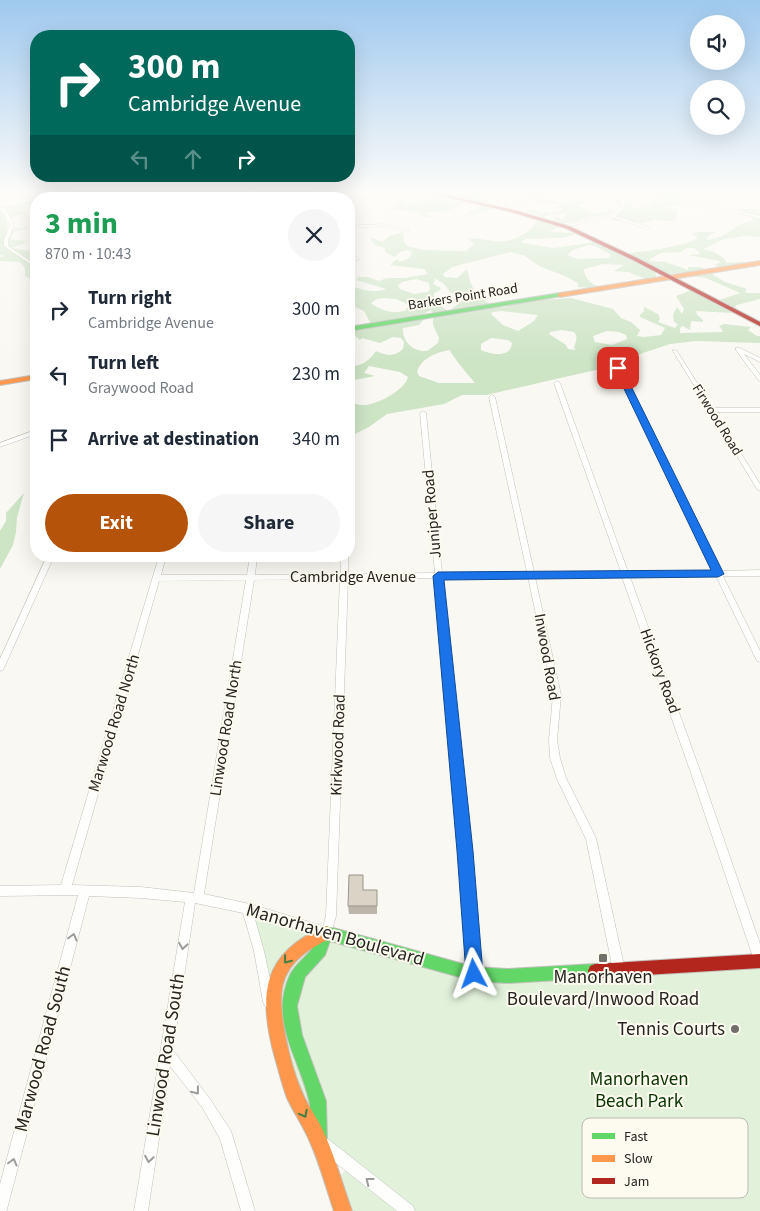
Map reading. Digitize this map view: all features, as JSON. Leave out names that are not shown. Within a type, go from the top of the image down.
[{"type":"street","points":[[11,250],[30,263]]},
{"type":"street","points":[[613,250],[760,324]]},
{"type":"street","name":"Barkers Point Road","points":[[355,328],[760,263]]},
{"type":"street","points":[[760,360],[738,349],[760,378]]},
{"type":"street","name":"Firwood Road","points":[[675,351],[760,489]]},
{"type":"street","points":[[618,368],[760,659]]},
{"type":"street","points":[[0,383],[30,378]]},
{"type":"street","name":"Hickory Road","points":[[557,383],[698,776],[760,961]]},
{"type":"street","name":"Inwood Road","points":[[492,397],[558,695],[553,740],[555,758],[562,779],[591,838],[619,970]]},
{"type":"street","points":[[711,410],[760,410]]},
{"type":"street","name":"Juniper Road","points":[[423,412],[465,851],[474,974]]},
{"type":"street","points":[[0,445],[30,434]]},
{"type":"street","points":[[0,668],[48,562]]},
{"type":"street","name":"Marwood Road North","points":[[65,890],[161,562]]},
{"type":"street","name":"Linwood Road North","points":[[195,899],[253,562]]},
{"type":"street","name":"Kirkwood Road","points":[[326,933],[331,916],[346,562]]},
{"type":"street","name":"Cambridge Avenue","points":[[157,578],[760,573]]},
{"type":"street","name":"Manorhaven Boulevard","points":[[0,891],[85,890],[195,899],[248,909],[326,933],[474,974],[507,976],[760,961]]},
{"type":"street","name":"Marwood Road South","points":[[0,1209],[85,890]]},
{"type":"street","name":"Linwood Road South","points":[[141,1211],[195,899]]},
{"type":"street","points":[[248,909],[259,951],[274,1029],[296,1098],[318,1140],[343,1211]]},
{"type":"street","points":[[274,1029],[273,997],[279,972],[286,961],[302,944],[326,933]]},
{"type":"street","points":[[318,1140],[318,1101],[294,1035],[290,1006],[295,982],[300,972],[320,950],[326,933]]},
{"type":"street","points":[[167,1052],[206,1103],[226,1136],[248,1211]]},
{"type":"street","points":[[318,1140],[408,1211]]},
{"type":"green space","points":[[0,250],[30,251],[30,278],[25,276],[25,268],[20,262],[0,261],[0,257],[5,256],[0,255]]},
{"type":"green space","points":[[385,250],[575,250],[567,255],[578,259],[608,258],[611,255],[601,250],[611,250],[655,271],[656,277],[646,279],[628,272],[614,271],[624,265],[603,264],[584,269],[588,280],[598,286],[591,288],[578,287],[578,283],[565,276],[539,266],[525,256],[510,252],[452,267],[443,274],[445,277],[457,278],[467,269],[475,293],[489,304],[504,307],[525,301],[571,298],[613,309],[621,318],[631,322],[640,330],[637,336],[644,337],[661,335],[665,328],[640,317],[644,307],[658,314],[660,319],[658,322],[675,328],[678,324],[674,322],[673,314],[677,307],[682,314],[684,309],[676,296],[689,291],[689,289],[732,313],[696,311],[703,322],[691,321],[690,330],[683,326],[680,328],[680,333],[722,332],[719,326],[724,324],[751,327],[748,330],[760,336],[760,343],[696,341],[670,344],[625,359],[635,361],[486,395],[462,395],[444,404],[387,414],[355,434],[355,404],[370,404],[390,396],[402,387],[408,377],[400,372],[369,366],[364,373],[375,376],[355,380],[355,365],[364,363],[376,351],[387,355],[396,353],[403,349],[404,342],[401,338],[393,337],[380,343],[362,338],[360,340],[355,336],[355,330],[368,329],[372,326],[364,311],[355,307],[355,287],[377,291],[386,289],[356,280],[358,277],[368,277],[379,281],[387,278],[405,278],[428,274],[424,269],[390,265],[397,259],[400,262],[408,259],[412,252],[408,250],[400,252],[394,257],[385,252]],"holes":[[[434,278],[444,284],[450,292],[465,299],[449,311],[443,308],[434,299],[434,293],[441,288],[433,284]],[[416,279],[429,283],[430,289],[428,292],[414,294],[400,289],[398,286],[402,282]],[[377,299],[396,299],[407,304],[408,307],[405,311],[395,312],[383,310],[371,303]],[[431,310],[433,325],[439,338],[438,343],[427,351],[413,348],[404,338],[403,328],[419,325],[425,318],[414,319]],[[502,311],[538,315],[534,321],[518,331],[503,325],[491,314]],[[562,330],[574,332],[576,336],[574,348],[576,350],[568,349],[566,345],[549,334],[550,332]],[[607,331],[619,332],[626,335],[627,339],[612,345],[595,342],[593,336]],[[491,338],[508,340],[512,343],[508,351],[500,354],[481,350],[481,344]],[[450,350],[475,383],[439,383],[419,376],[417,372],[422,363],[440,352]]]},
{"type":"green space","points":[[684,250],[681,252],[661,253],[650,259],[650,261],[666,262],[688,270],[688,267],[705,269],[670,274],[625,253]]},
{"type":"green space","points":[[696,250],[705,250],[720,255],[727,263],[746,262],[743,265],[719,268],[715,264],[720,263],[719,261],[688,255],[701,254]]},
{"type":"green space","points":[[704,273],[712,274],[725,282],[747,289],[745,291],[747,293],[760,293],[760,299],[737,305],[735,307],[738,310],[719,300],[740,293],[706,278],[692,276]]},
{"type":"green space","points":[[24,493],[17,517],[13,545],[0,569],[0,531],[6,521],[6,513]]},
{"type":"green space","name":"Manorhaven Beach Park","points":[[247,909],[474,974],[760,961],[760,1211],[344,1211],[333,1181],[351,1167],[318,1140],[296,1098]]},
{"type":"building","points":[[349,875],[363,875],[363,890],[377,890],[377,906],[348,906]]},
{"type":"traffic: fast","points":[[355,328],[560,295]]},
{"type":"traffic: fast","points":[[326,933],[474,974],[507,976],[595,971]]},
{"type":"traffic: fast","points":[[318,1139],[318,1101],[294,1035],[289,1006],[295,982],[300,972],[320,950],[326,933]]},
{"type":"traffic: slow","points":[[560,295],[760,263]]},
{"type":"traffic: slow","points":[[0,383],[30,378]]},
{"type":"traffic: slow","points":[[326,933],[306,943],[291,955],[281,969],[275,984],[273,1001],[278,1039],[294,1094],[318,1139],[343,1211]]},
{"type":"traffic: jam","points":[[615,250],[760,324]]},
{"type":"traffic: jam","points":[[595,971],[760,961]]},
{"type":"place","name":"Manorhaven Boulevard/Inwood Road","points":[[603,958]]},
{"type":"place","name":"Tennis Courts","points":[[735,1029]]},
{"type":"route","points":[[474,974],[465,851],[438,576],[718,574],[618,368]]}]
